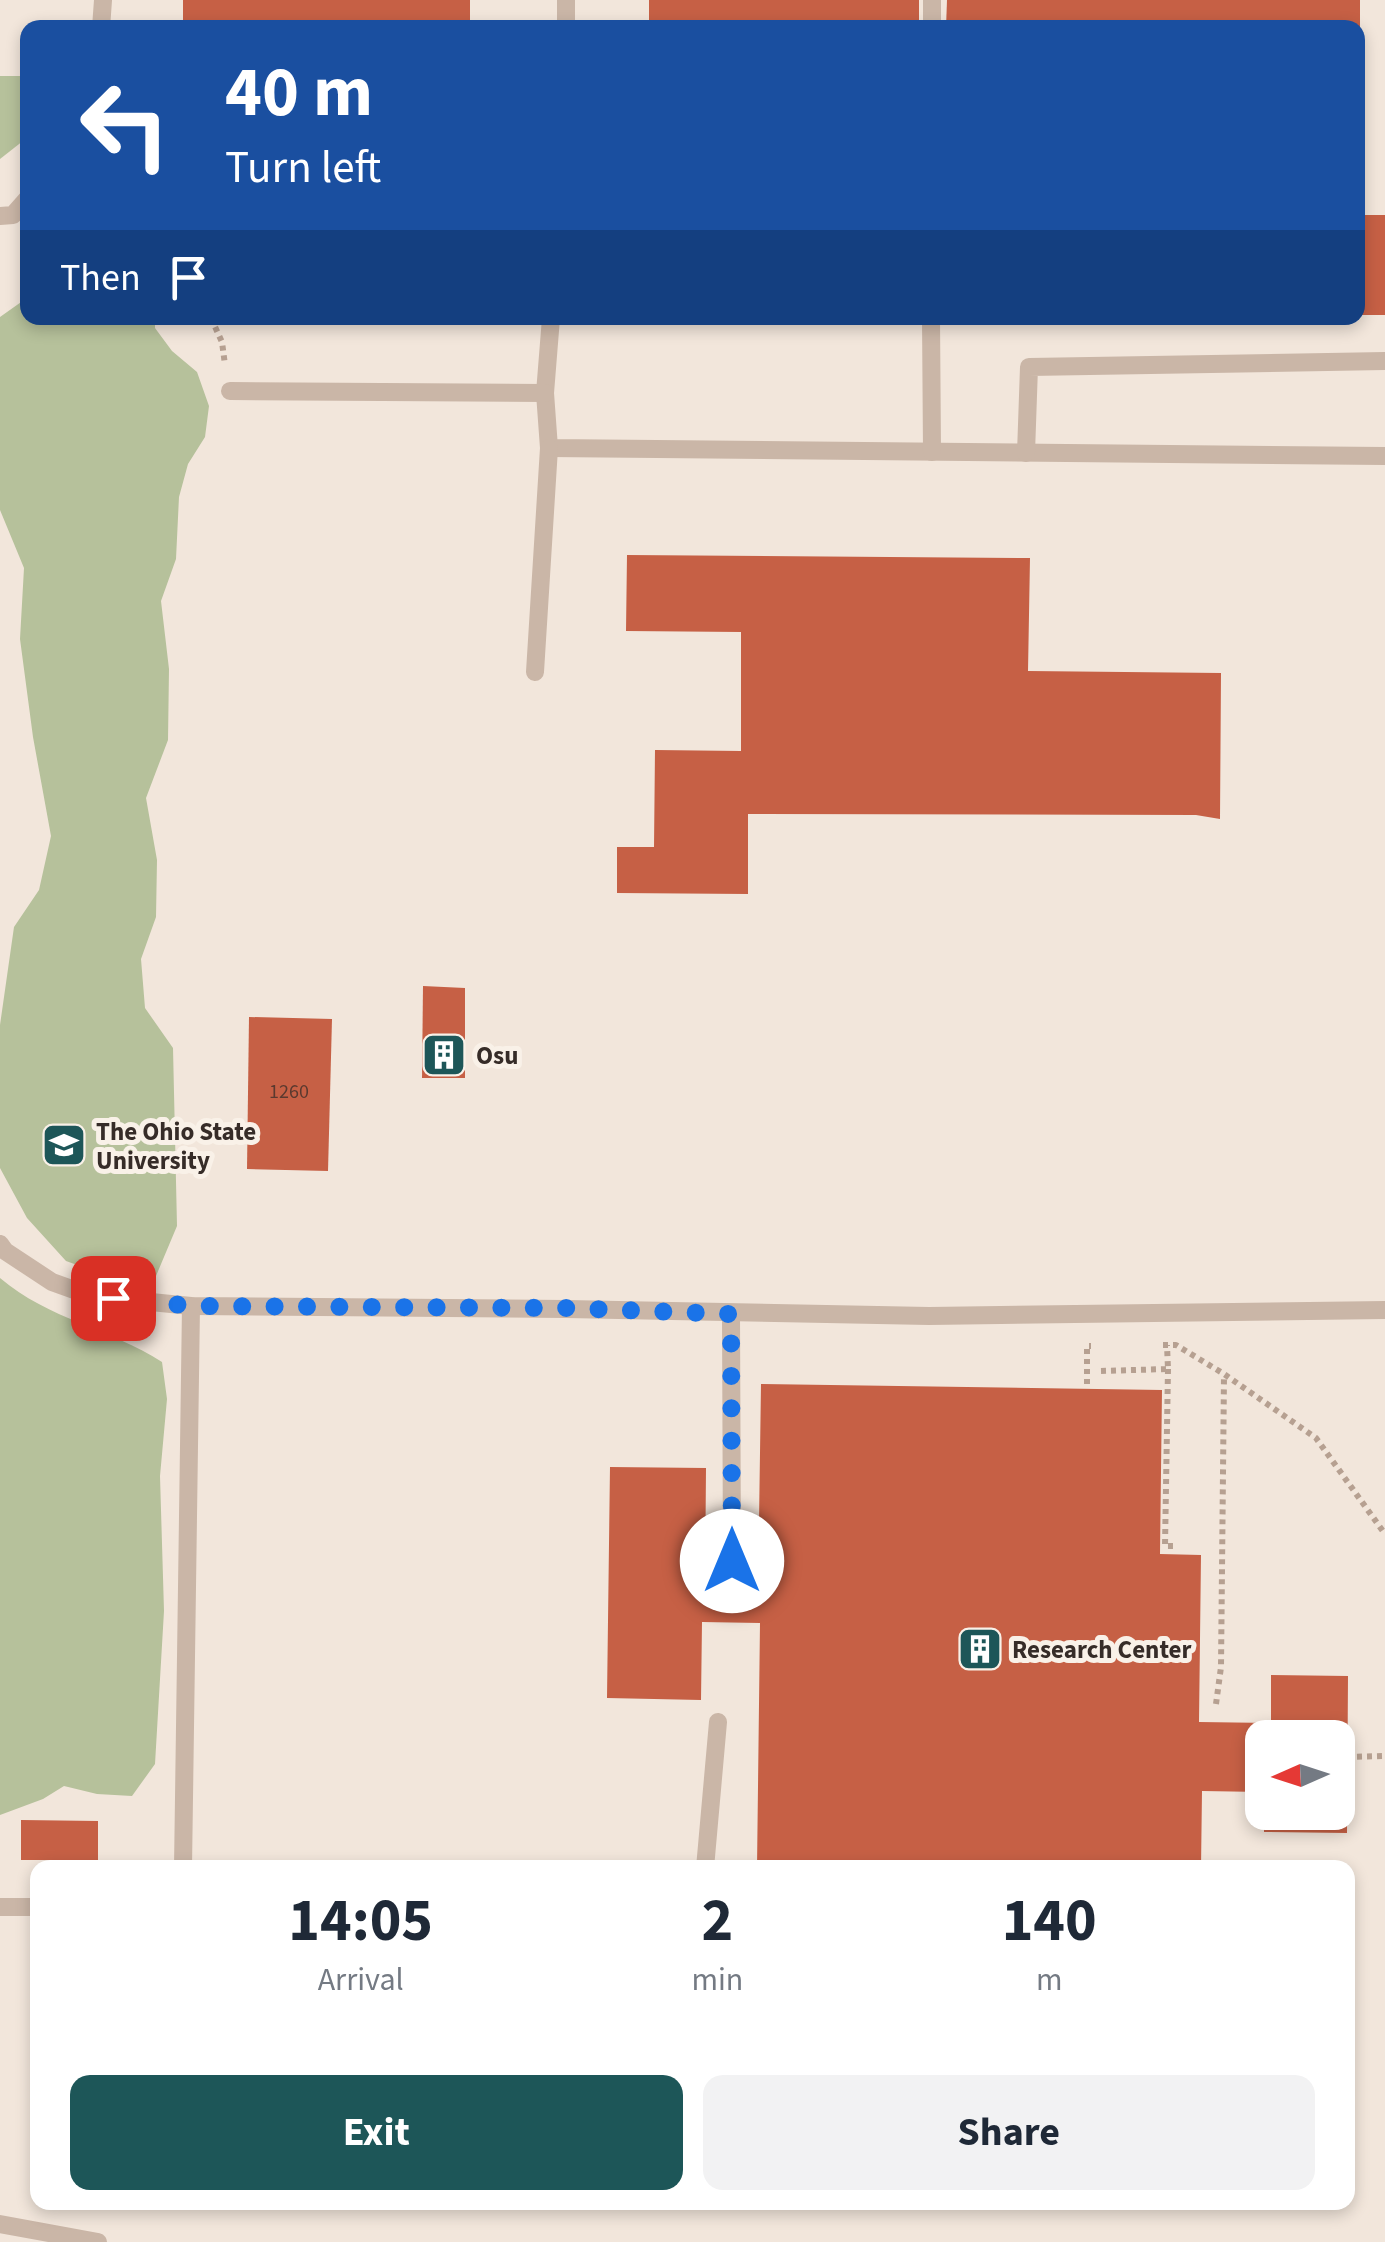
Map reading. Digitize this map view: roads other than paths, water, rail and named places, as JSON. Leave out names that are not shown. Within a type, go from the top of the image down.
[{"type":"lane","points":[[535,672],[549,448],[545,394],[550,325]]},
{"type":"lane","points":[[931,325],[932,452]]},
{"type":"lane","points":[[1026,453],[1029,366],[1385,361]]},
{"type":"lane","points":[[230,390],[545,394]]},
{"type":"lane","points":[[549,448],[1385,456]]},
{"type":"lane","points":[[0,1244],[52,1282],[91,1296],[191,1306],[947,1316],[1385,1310]]},
{"type":"lane","points":[[184,1860],[191,1306]]},
{"type":"lane","points":[[731,1314],[732,1561]]},
{"type":"lane","points":[[707,1860],[718,1722]]},
{"type":"lane","points":[[0,1907],[30,1906]]},
{"type":"lane","points":[[0,2224],[98,2242]]},
{"type":"place","name":"Osu","points":[[444,1055]]},
{"type":"place","name":"The Ohio State University","points":[[64,1145]]},
{"type":"place","name":"Research Center","points":[[980,1649]]}]
